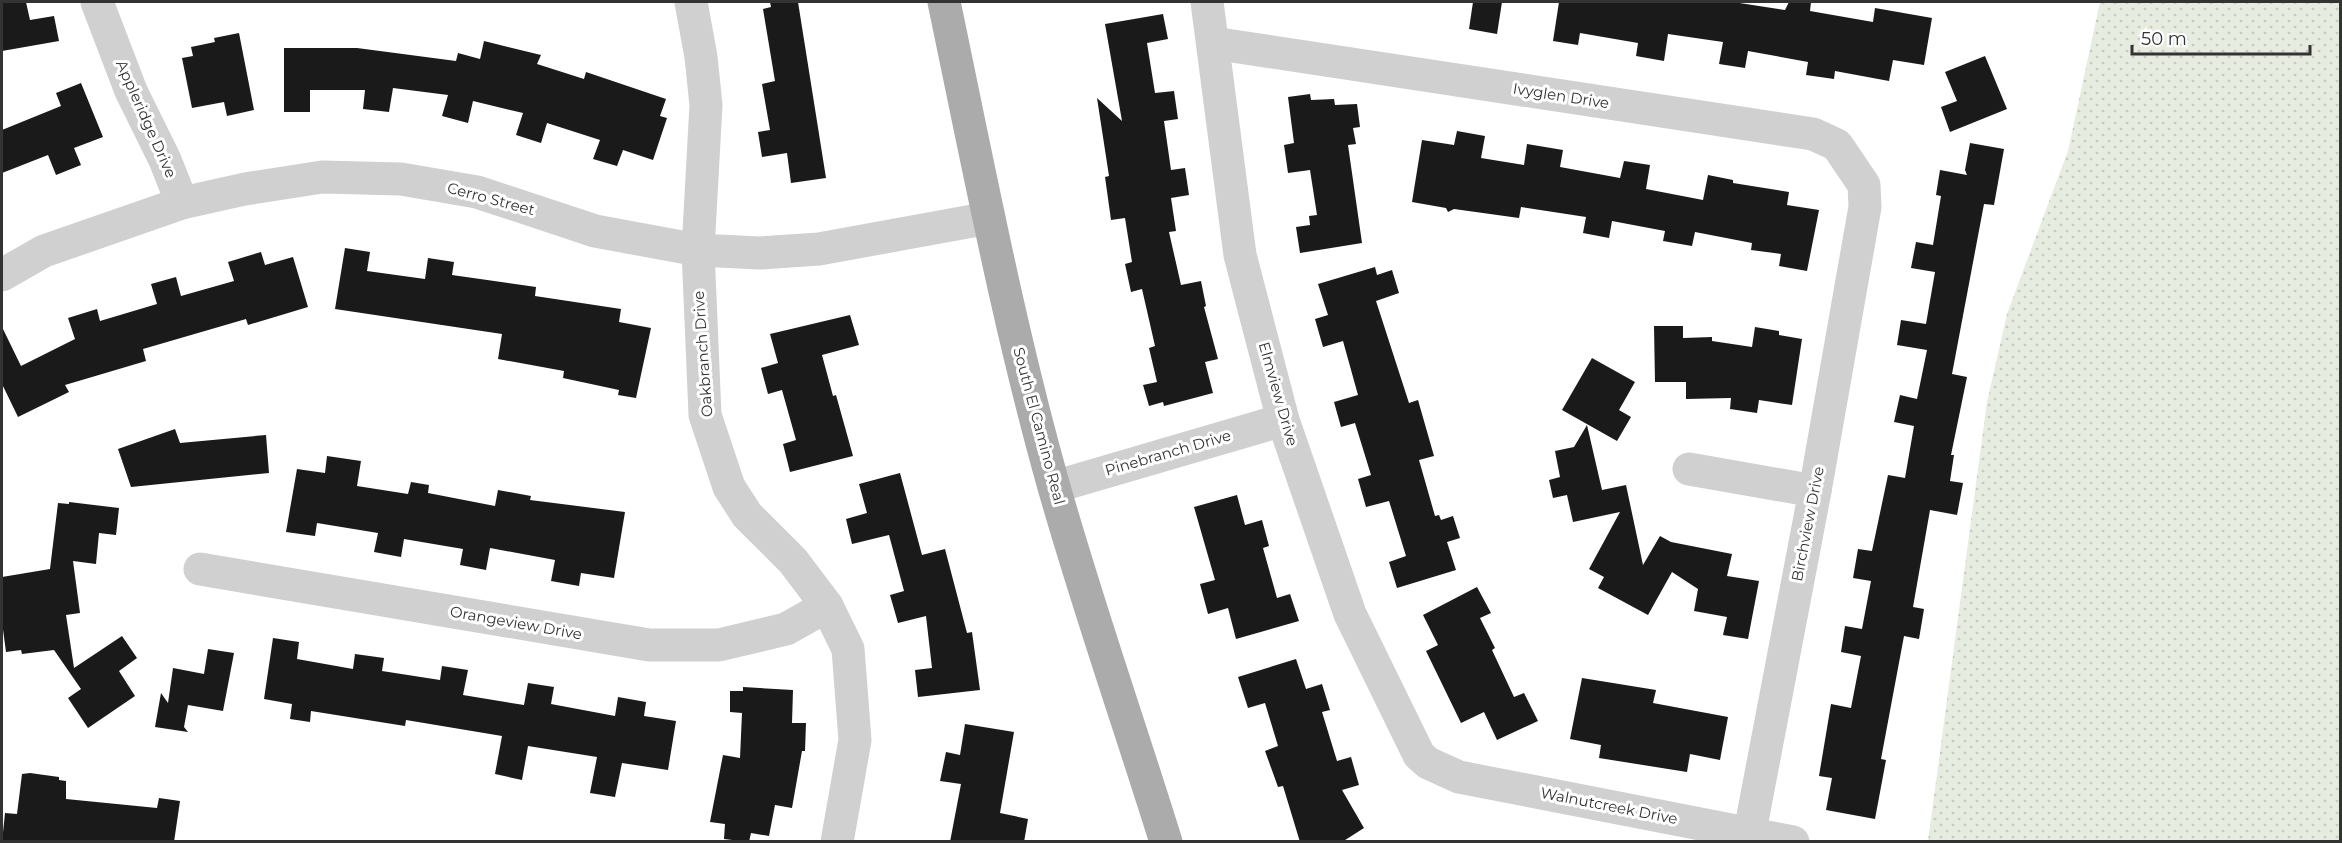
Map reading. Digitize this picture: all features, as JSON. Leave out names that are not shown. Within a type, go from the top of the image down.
[{"type":"main road","name":"South El Camino Real","points":[[944,2],[1009,311],[1054,486],[1111,679],[1166,842]]},
{"type":"street","name":"Appleridge Drive","points":[[97,2],[131,92],[165,159],[182,203]]},
{"type":"street","name":"Oakbranch Drive","points":[[691,2],[701,57],[706,105],[698,250],[705,415],[729,487],[747,515],[793,561],[827,606],[848,650],[855,740],[837,842]]},
{"type":"street","name":"Elmview Drive","points":[[1207,2],[1240,255],[1282,420],[1350,614],[1419,755],[1428,763]]},
{"type":"street","name":"Ivyglen Drive","points":[[1213,43],[1813,134],[1837,145],[1863,185],[1865,207]]},
{"type":"street","name":"Cerro Street","points":[[2,275],[44,251],[182,203],[245,189],[322,177],[401,179],[477,192],[596,231],[698,250],[759,253],[819,249],[989,218]]},
{"type":"street","name":"Birchview Drive","points":[[1748,837],[1815,491],[1865,207]]},
{"type":"street","name":"Pinebranch Drive","points":[[1054,486],[1282,420]]},
{"type":"street","points":[[1689,469],[1815,491]]},
{"type":"street","name":"Orangeview Drive","points":[[200,569],[649,645],[719,645],[786,629],[827,606]]},
{"type":"street","name":"Walnutcreek Drive","points":[[1428,763],[1459,777],[1748,837],[1793,842]]},
{"type":"shaded area","points":[[2100,2],[2340,2],[2340,841],[1928,841],[1987,402],[2007,314],[2068,151]]},
{"type":"building","points":[[2,2],[26,2],[30,20],[54,16],[59,41],[2,51]]},
{"type":"building","points":[[770,2],[798,2],[826,178],[791,183],[787,153],[762,157],[758,132],[770,130],[762,84],[775,81],[763,9],[771,7]]},
{"type":"building","points":[[1473,2],[1502,2],[1497,34],[1469,29]]},
{"type":"building","points":[[1559,2],[1733,2],[1785,10],[1789,2],[1811,2],[1810,11],[1873,22],[1875,8],[1932,18],[1924,65],[1893,60],[1889,81],[1835,71],[1834,79],[1806,75],[1808,62],[1748,51],[1745,68],[1719,64],[1723,42],[1668,34],[1664,61],[1636,56],[1638,43],[1580,33],[1578,45],[1553,41]]},
{"type":"building","points":[[1163,14],[1168,39],[1147,43],[1155,93],[1174,91],[1178,119],[1164,121],[1171,170],[1185,168],[1189,195],[1171,198],[1176,231],[1169,232],[1181,285],[1201,281],[1206,306],[1204,307],[1218,359],[1205,362],[1213,393],[1164,406],[1163,402],[1149,406],[1143,385],[1157,382],[1149,348],[1155,346],[1142,289],[1131,292],[1125,264],[1132,262],[1125,218],[1111,220],[1105,177],[1109,176],[1097,98],[1122,121],[1105,24]]},
{"type":"building","points":[[239,33],[254,110],[227,116],[224,102],[192,108],[182,58],[193,56],[191,47],[215,42],[214,38]]},
{"type":"building","points":[[484,41],[541,55],[537,64],[584,79],[586,72],[666,99],[660,116],[667,118],[653,160],[623,150],[617,166],[593,159],[600,140],[547,123],[541,143],[516,135],[523,113],[473,101],[468,123],[442,116],[448,95],[393,88],[389,112],[363,109],[365,90],[310,90],[310,112],[284,112],[284,48],[357,48],[456,61],[458,53],[480,59]]},
{"type":"building","points":[[1985,56],[2007,109],[1950,132],[1941,107],[1957,101],[1945,72]]},
{"type":"building","points":[[81,83],[103,137],[74,148],[81,165],[56,175],[48,155],[2,173],[2,130],[61,106],[56,93]]},
{"type":"building","points":[[1310,94],[1311,100],[1334,99],[1335,105],[1357,104],[1360,127],[1353,128],[1356,144],[1348,145],[1362,243],[1300,253],[1296,227],[1310,225],[1309,216],[1317,215],[1310,170],[1288,173],[1284,145],[1294,143],[1288,97]]},
{"type":"building","points":[[1457,131],[1485,136],[1481,158],[1524,165],[1527,144],[1563,150],[1560,167],[1620,178],[1624,161],[1650,165],[1646,189],[1703,200],[1708,175],[1733,180],[1733,183],[1789,192],[1787,205],[1819,210],[1807,271],[1779,266],[1781,254],[1751,250],[1752,243],[1695,232],[1692,246],[1663,241],[1665,231],[1612,221],[1609,238],[1583,233],[1586,217],[1521,207],[1519,218],[1454,209],[1448,212],[1446,208],[1412,202],[1422,140],[1454,145]]},
{"type":"building","points":[[1970,143],[2004,149],[1994,205],[1984,204],[1952,374],[1967,377],[1951,455],[1954,455],[1950,481],[1963,483],[1957,515],[1930,510],[1913,607],[1924,609],[1919,639],[1904,636],[1881,759],[1886,760],[1875,819],[1826,810],[1832,778],[1819,776],[1831,704],[1851,708],[1861,656],[1841,652],[1845,626],[1862,629],[1871,581],[1853,578],[1858,549],[1872,551],[1888,475],[1905,478],[1914,426],[1894,422],[1900,395],[1917,399],[1927,350],[1897,345],[1901,320],[1926,324],[1935,272],[1911,268],[1916,242],[1933,245],[1941,196],[1936,195],[1940,170],[1967,175],[1965,170]]},
{"type":"building","points":[[345,248],[370,252],[367,271],[425,279],[428,258],[454,262],[452,275],[536,287],[535,296],[621,309],[619,322],[651,328],[636,398],[618,395],[619,390],[563,378],[564,371],[498,359],[502,334],[335,309]]},
{"type":"building","points":[[261,252],[265,265],[293,257],[308,307],[248,325],[246,319],[143,349],[146,361],[65,385],[69,392],[18,417],[2,384],[2,327],[21,366],[75,339],[68,318],[97,309],[100,321],[157,304],[151,284],[176,277],[181,296],[234,281],[228,262]]},
{"type":"building","points":[[1375,267],[1377,275],[1392,270],[1399,293],[1376,301],[1409,403],[1418,400],[1434,456],[1419,460],[1435,516],[1439,515],[1441,520],[1453,516],[1460,538],[1447,542],[1456,570],[1397,588],[1389,562],[1406,556],[1389,501],[1366,507],[1358,479],[1371,475],[1355,423],[1341,427],[1334,402],[1358,395],[1343,341],[1323,347],[1315,319],[1328,315],[1318,284]]},
{"type":"building","points":[[850,315],[859,345],[822,355],[853,456],[790,472],[783,444],[796,440],[782,390],[768,394],[761,368],[778,363],[770,334]]},
{"type":"building","points":[[1654,326],[1683,326],[1683,338],[1712,337],[1712,341],[1752,347],[1755,327],[1779,331],[1779,335],[1802,339],[1792,405],[1759,400],[1757,413],[1730,409],[1731,398],[1686,399],[1686,382],[1655,382]]},
{"type":"building","points":[[1592,358],[1635,382],[1619,410],[1631,417],[1617,441],[1562,410]]},
{"type":"building","points":[[1587,425],[1602,490],[1626,485],[1643,565],[1660,536],[1671,542],[1732,554],[1727,576],[1759,581],[1748,639],[1723,635],[1727,617],[1694,611],[1698,589],[1672,572],[1648,615],[1598,588],[1604,577],[1589,569],[1620,512],[1573,522],[1567,495],[1553,498],[1549,480],[1560,477],[1555,451],[1574,447]]},
{"type":"building","points":[[175,429],[180,443],[266,435],[269,473],[131,487],[118,449]]},
{"type":"building","points":[[327,456],[361,461],[357,486],[408,494],[411,482],[429,485],[428,493],[495,506],[498,490],[531,496],[530,500],[625,512],[614,578],[581,573],[579,586],[551,581],[555,560],[490,548],[486,570],[460,565],[463,549],[404,539],[401,557],[374,552],[378,533],[317,523],[315,536],[286,532],[297,469],[325,473]]},
{"type":"building","points":[[900,473],[922,555],[945,549],[967,633],[972,632],[980,690],[918,697],[915,670],[932,668],[926,616],[898,623],[890,595],[904,591],[889,535],[852,544],[846,519],[867,513],[859,484]]},
{"type":"building","points":[[1237,495],[1245,525],[1262,520],[1269,546],[1263,548],[1277,598],[1290,594],[1299,621],[1236,639],[1228,608],[1208,614],[1200,584],[1215,580],[1194,507]]},
{"type":"building","points":[[69,502],[119,508],[116,535],[99,533],[96,564],[73,561],[80,613],[66,615],[74,668],[122,636],[137,658],[119,671],[135,696],[88,728],[68,698],[81,689],[54,650],[22,654],[21,650],[6,652],[2,622],[2,577],[50,569],[58,503],[69,504]]},
{"type":"building","points":[[1477,587],[1491,613],[1480,618],[1495,648],[1492,650],[1514,697],[1524,693],[1538,721],[1497,740],[1484,712],[1461,723],[1426,651],[1438,645],[1423,615]]},
{"type":"building","points":[[273,638],[299,642],[297,659],[353,669],[355,654],[384,658],[382,671],[440,680],[442,666],[468,670],[463,695],[524,705],[528,683],[554,687],[551,704],[615,716],[618,697],[646,702],[644,716],[676,721],[668,770],[622,763],[615,797],[590,793],[597,757],[528,746],[522,780],[495,774],[502,736],[406,720],[405,726],[311,711],[310,722],[290,719],[292,704],[264,699]]},
{"type":"building","points":[[208,649],[234,653],[223,711],[188,705],[184,727],[188,732],[155,727],[161,693],[168,703],[173,668],[204,674]]},
{"type":"building","points":[[1296,659],[1306,689],[1322,684],[1330,710],[1322,712],[1337,761],[1351,757],[1359,785],[1342,790],[1364,828],[1342,842],[1300,842],[1283,786],[1278,787],[1265,751],[1278,746],[1265,703],[1248,708],[1238,677]]},
{"type":"building","points":[[1582,678],[1656,690],[1653,703],[1728,717],[1720,760],[1690,754],[1687,772],[1599,758],[1601,745],[1570,739]]},
{"type":"building","points":[[743,687],[793,690],[792,723],[806,723],[805,751],[802,751],[792,808],[775,805],[769,836],[751,833],[749,842],[724,839],[725,824],[710,822],[723,755],[740,758],[742,713],[730,712],[730,691],[743,691]]},
{"type":"building","points":[[965,724],[1014,732],[1000,813],[1028,819],[1024,842],[950,842],[961,784],[940,781],[946,752],[960,755]]},
{"type":"building","points":[[22,774],[59,777],[59,780],[66,781],[66,799],[157,808],[159,798],[180,801],[174,842],[2,842],[5,813],[17,814]]}]
